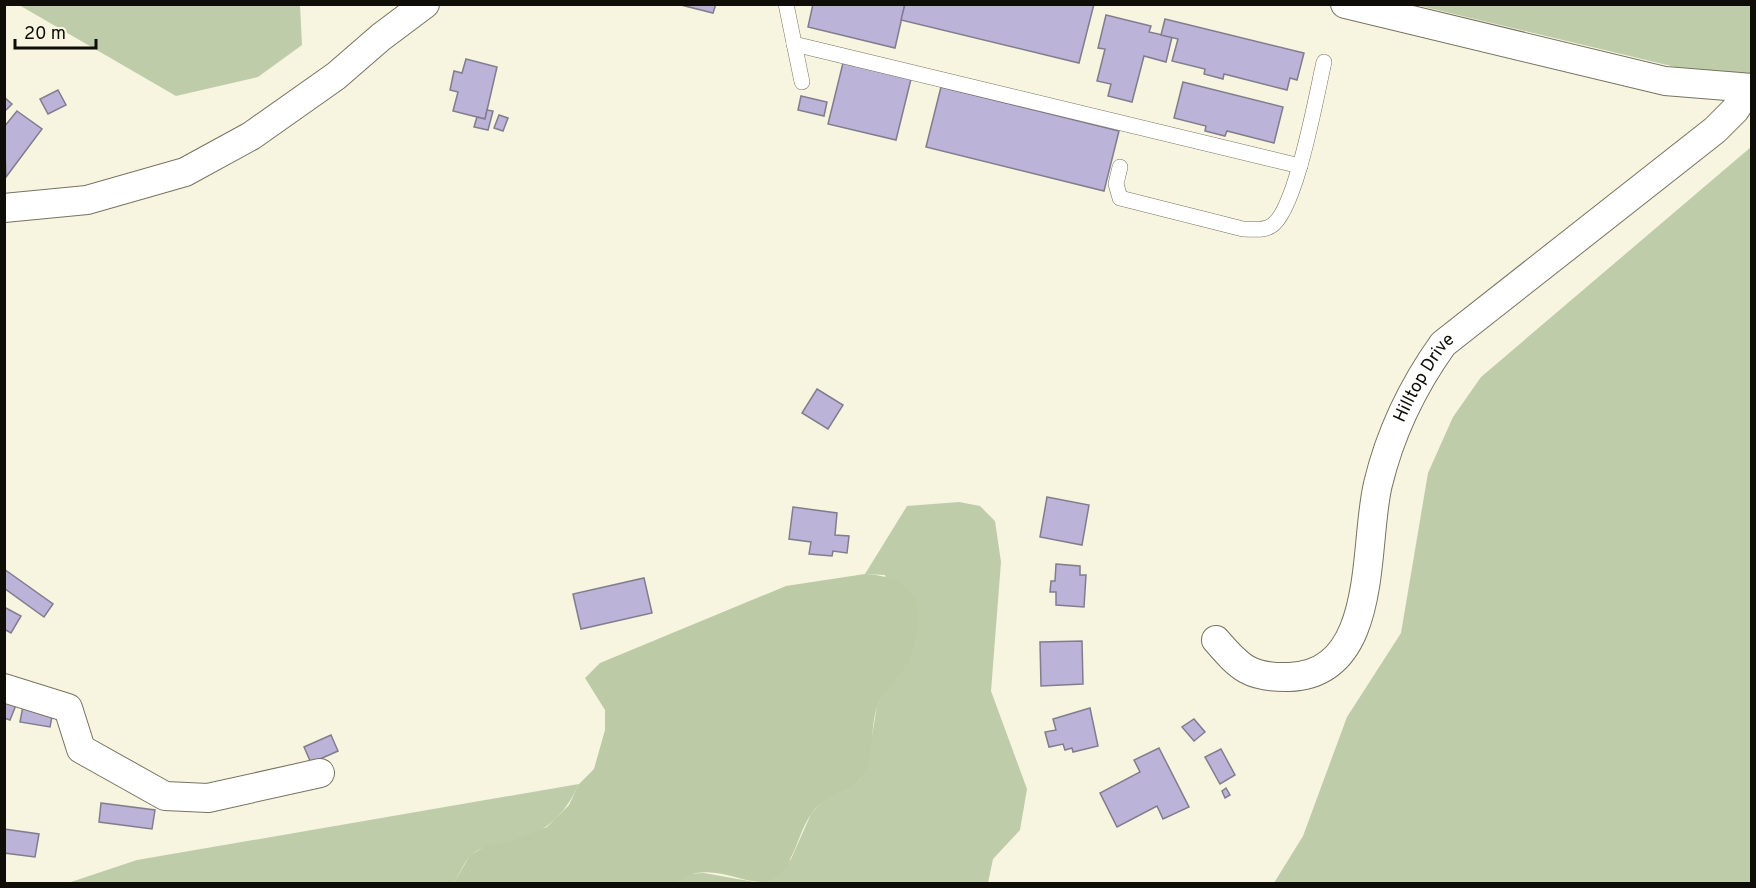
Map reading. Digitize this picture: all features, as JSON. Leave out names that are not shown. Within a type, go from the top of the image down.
[{"type":"street","points":[[4,208],[87,200],[185,172],[251,136],[336,75],[425,4]]},
{"type":"street","name":"Hilltop Drive","points":[[1216,640],[1239,666],[1252,674],[1272,677],[1298,676],[1316,672],[1331,662],[1346,645],[1363,602],[1377,485],[1396,430],[1422,373],[1443,344],[1715,130],[1735,110],[1750,88],[1665,81],[1624,73],[1345,4]]},
{"type":"street","points":[[4,688],[68,708],[81,749],[165,796],[208,798],[320,774]]},
{"type":"lane","points":[[786,4],[802,82]]},
{"type":"lane","points":[[794,44],[1300,166]]},
{"type":"lane","points":[[1120,167],[1116,184],[1120,198],[1256,230],[1272,226],[1282,212],[1300,166],[1324,62]]},
{"type":"green space","points":[[19,5],[300,5],[302,45],[258,77],[176,96]]},
{"type":"green space","points":[[1416,5],[1751,5],[1751,76],[1692,71]]},
{"type":"green space","points":[[1751,147],[1751,883],[1274,883],[1303,836],[1347,717],[1401,633],[1428,473],[1453,417],[1481,377]]},
{"type":"green space","points":[[959,502],[980,506],[995,521],[1001,562],[991,691],[1027,789],[1020,830],[993,859],[988,883],[674,884],[685,874],[704,873],[760,883],[791,859],[811,814],[825,798],[860,779],[868,760],[877,706],[885,688],[906,666],[885,575],[865,574],[907,506]]},
{"type":"green space","points":[[865,574],[885,577],[899,583],[910,592],[916,603],[918,616],[918,631],[914,647],[904,669],[878,704],[865,771],[855,783],[824,801],[812,813],[790,859],[778,875],[769,881],[759,882],[712,873],[699,873],[687,876],[674,884],[454,883],[470,855],[488,845],[509,842],[547,827],[569,805],[579,784],[594,769],[605,730],[605,710],[585,678],[600,663],[786,586]]},
{"type":"green space","points":[[579,784],[566,806],[550,823],[541,830],[519,840],[475,852],[466,861],[454,883],[65,884],[137,860]]},
{"type":"building","points":[[677,4],[716,4],[713,13]]},
{"type":"building","points":[[813,4],[905,4],[895,48],[808,27]]},
{"type":"building","points":[[905,4],[1094,4],[1079,63],[901,20]]},
{"type":"building","points":[[1106,15],[1151,26],[1149,32],[1172,37],[1166,62],[1144,56],[1132,102],[1108,96],[1111,84],[1097,81],[1105,49],[1098,48]]},
{"type":"building","points":[[1165,19],[1304,53],[1297,80],[1290,78],[1287,90],[1224,74],[1223,79],[1204,74],[1205,69],[1172,61],[1178,39],[1161,35]]},
{"type":"building","points":[[466,59],[497,67],[485,119],[453,111],[458,92],[450,90],[454,71],[462,73]]},
{"type":"building","points":[[843,63],[911,79],[896,140],[828,124]]},
{"type":"building","points":[[1183,82],[1283,107],[1274,143],[1227,131],[1225,136],[1205,131],[1206,126],[1174,118]]},
{"type":"building","points":[[941,87],[1119,131],[1104,191],[926,147]]},
{"type":"building","points":[[58,90],[66,105],[48,114],[40,99]]},
{"type":"building","points":[[801,96],[827,102],[824,116],[798,110]]},
{"type":"building","points":[[4,97],[12,104],[4,112]]},
{"type":"building","points":[[487,110],[493,111],[488,130],[474,127],[477,117],[485,119]]},
{"type":"building","points":[[17,111],[42,129],[6,177],[4,127]]},
{"type":"building","points":[[499,115],[508,118],[503,131],[494,128]]},
{"type":"building","points":[[817,389],[843,405],[828,429],[802,413]]},
{"type":"building","points":[[1047,497],[1089,505],[1082,545],[1040,537]]},
{"type":"building","points":[[793,507],[837,513],[835,535],[849,536],[847,553],[833,551],[832,556],[809,554],[811,542],[789,539]]},
{"type":"building","points":[[1056,564],[1080,566],[1080,575],[1086,575],[1084,607],[1056,605],[1056,592],[1050,592],[1051,581],[1055,581]]},
{"type":"building","points":[[4,569],[53,604],[44,617],[4,588]]},
{"type":"building","points":[[644,578],[652,613],[581,629],[573,594]]},
{"type":"building","points":[[4,607],[21,616],[11,633],[4,629]]},
{"type":"building","points":[[1082,641],[1083,684],[1041,686],[1040,642]]},
{"type":"building","points":[[4,701],[16,705],[10,720],[4,718]]},
{"type":"building","points":[[23,706],[53,711],[50,727],[20,722]]},
{"type":"building","points":[[1090,708],[1098,746],[1073,752],[1072,748],[1065,750],[1063,744],[1049,747],[1045,732],[1056,730],[1053,719]]},
{"type":"building","points":[[1194,719],[1205,732],[1194,741],[1182,727]]},
{"type":"building","points":[[331,735],[338,751],[311,763],[304,747]]},
{"type":"building","points":[[1159,748],[1189,807],[1163,819],[1157,806],[1117,827],[1100,793],[1140,772],[1134,760]]},
{"type":"building","points":[[1221,749],[1235,775],[1220,784],[1205,757]]},
{"type":"building","points":[[1226,788],[1230,795],[1225,798],[1222,791]]},
{"type":"building","points":[[101,803],[155,810],[152,829],[99,822]]},
{"type":"building","points":[[4,829],[39,834],[35,857],[4,853]]}]
